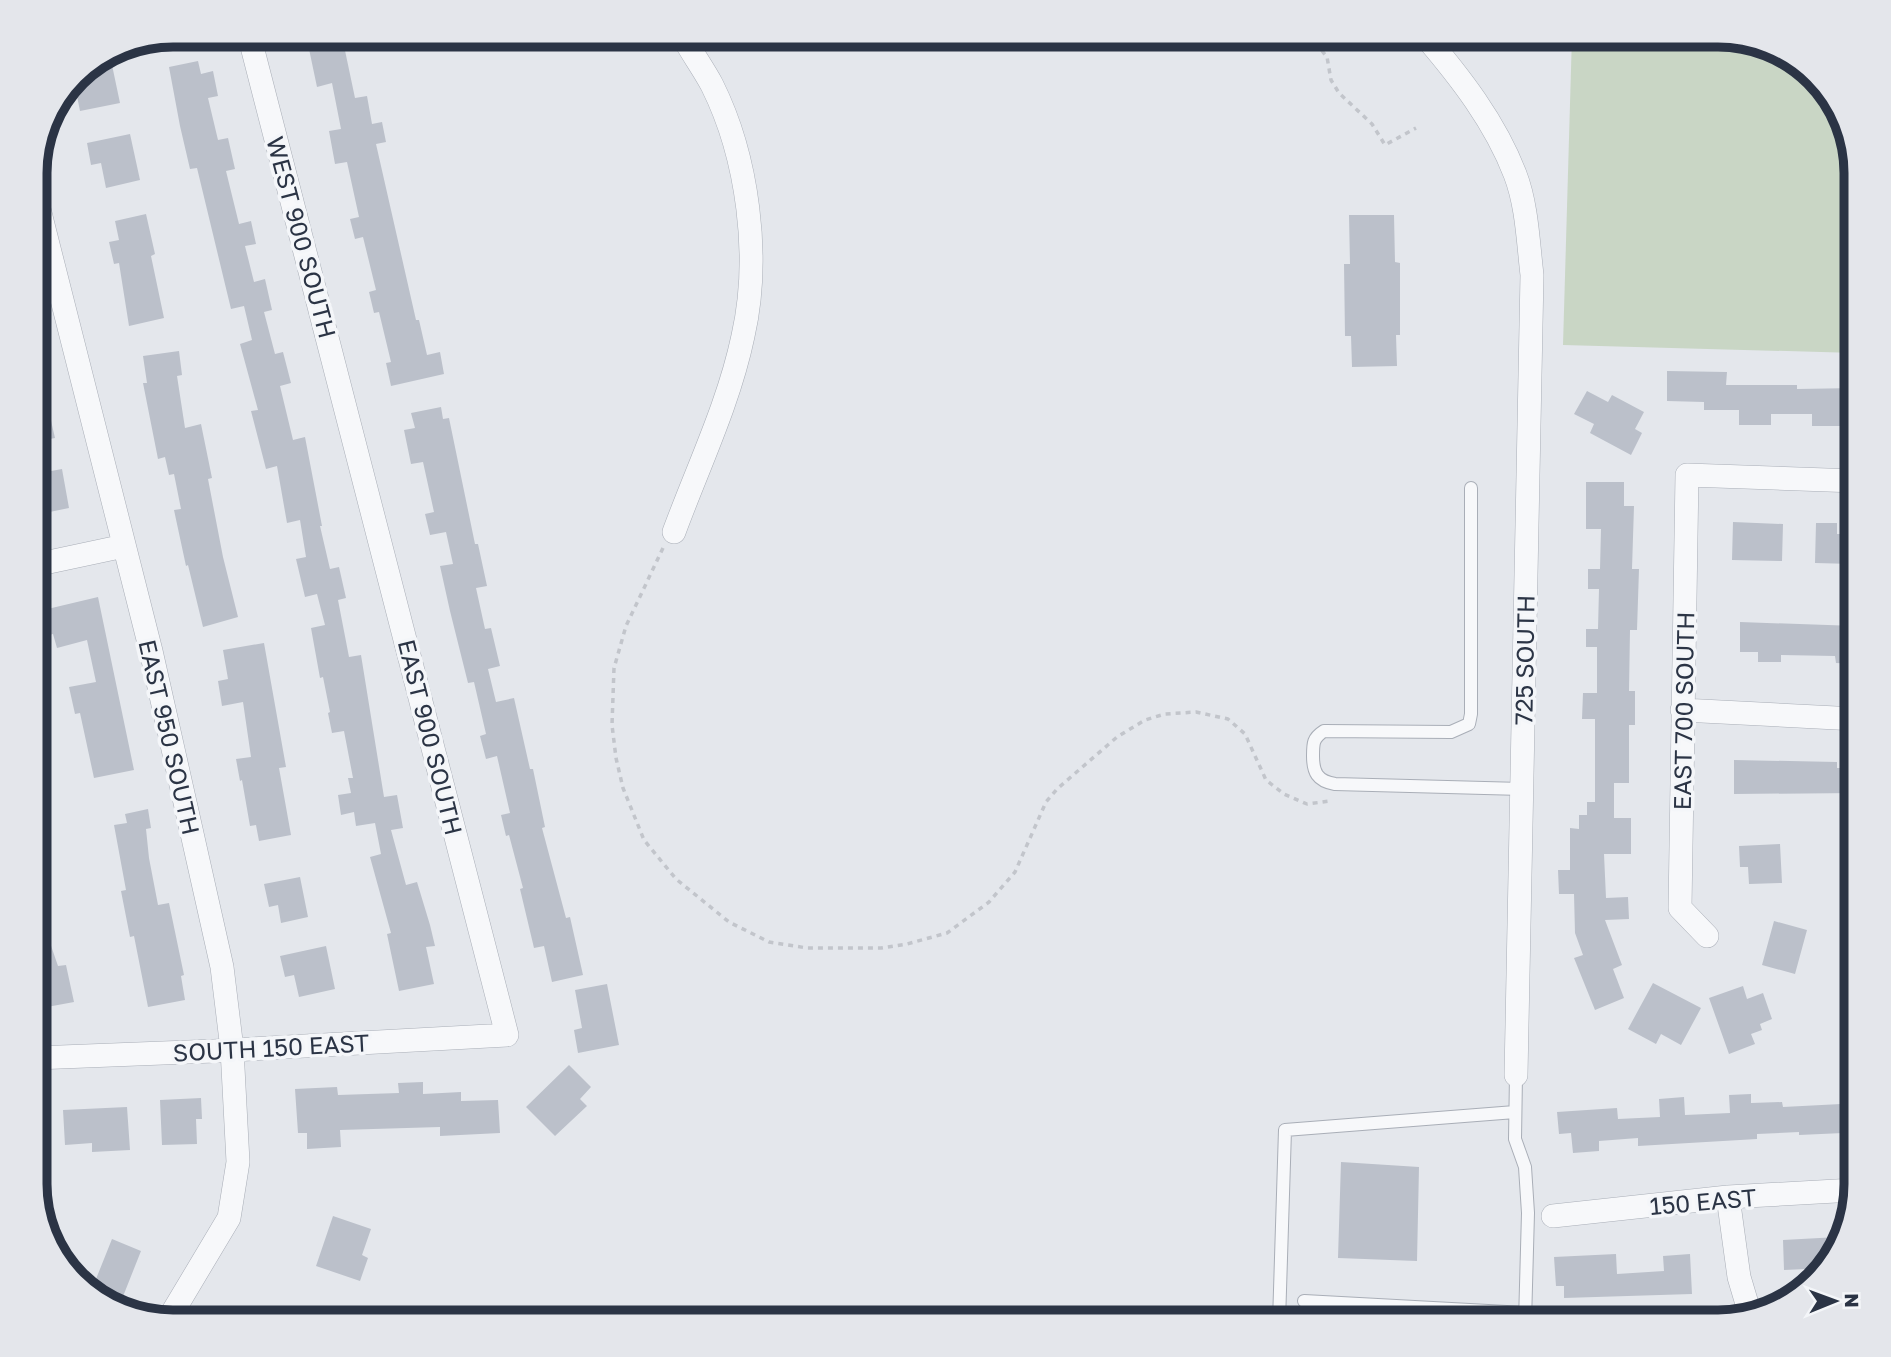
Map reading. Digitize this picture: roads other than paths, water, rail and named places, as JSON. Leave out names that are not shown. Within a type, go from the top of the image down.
[{"type":"street","name":"WEST 900 SOUTH","points":[[252,47],[355,439]]},
{"type":"street","points":[[674,532],[736,366],[747,313],[750,253],[747,202],[728,124],[712,85],[688,47]]},
{"type":"street","name":"725 SOUTH","points":[[1434,47],[1460,77],[1498,136],[1516,176],[1527,222],[1532,275],[1516,1075]]},
{"type":"street","name":"EAST 950 SOUTH","points":[[48,244],[151,651],[222,967],[232,1049],[237,1162],[229,1218],[174,1310]]},
{"type":"street","name":"EAST 900 SOUTH","points":[[355,439],[507,1035]]},
{"type":"street","name":"EAST 700 SOUTH","points":[[1707,936],[1680,908],[1687,475],[1844,481]]},
{"type":"street","points":[[48,562],[124,546]]},
{"type":"street","points":[[1682,710],[1844,718]]},
{"type":"street","name":"SOUTH 150 EAST","points":[[48,1057],[507,1035]]},
{"type":"street","name":"150 EAST","points":[[1553,1216],[1728,1197],[1843,1191]]},
{"type":"street","points":[[1728,1197],[1739,1277],[1748,1306]]},
{"type":"lane","points":[[1471,488],[1471,720],[1466,727],[1451,732],[1324,732],[1315,737],[1313,742],[1313,768],[1316,775],[1327,783],[1521,789]]},
{"type":"lane","name":"725 SOUTH","points":[[1516,1075],[1516,1139],[1525,1167],[1528,1213],[1525,1310]]},
{"type":"lane","points":[[1279,1310],[1285,1130],[1515,1112]]},
{"type":"lane","points":[[1304,1301],[1428,1310]]}]
